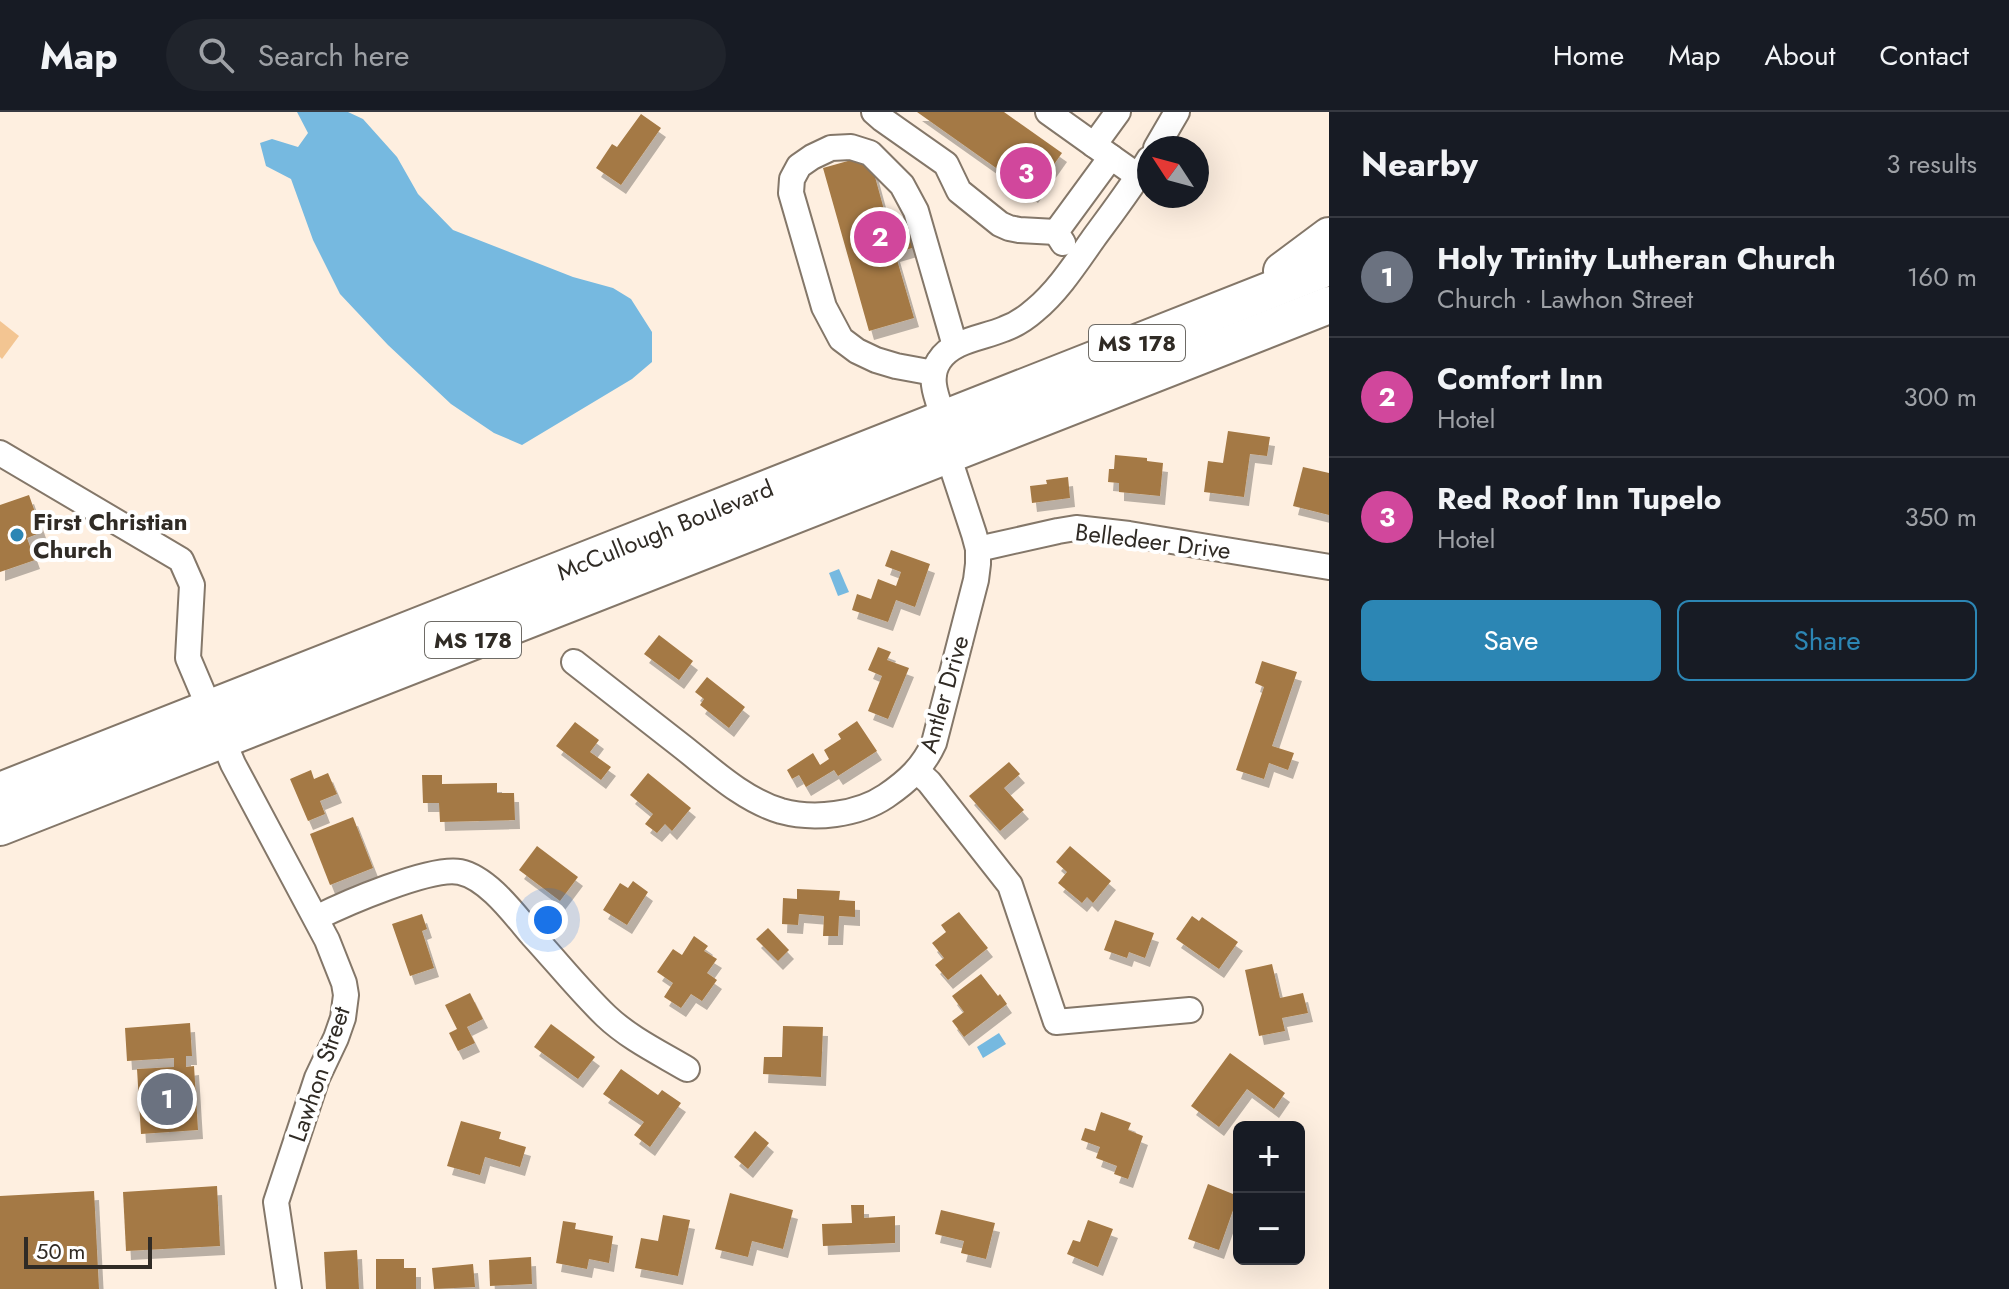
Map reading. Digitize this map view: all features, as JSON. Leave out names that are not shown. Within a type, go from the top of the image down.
[{"type":"highway","points":[[1231,306],[1329,236]]},
{"type":"highway","name":"McCullough Boulevard","points":[[0,827],[216,724],[525,602],[944,419],[1329,267]]},
{"type":"highway","name":"McCullough Boulevard","points":[[525,602],[793,516],[1329,305]]},
{"type":"highway","points":[[948,455],[950,444],[961,428],[1027,402],[1077,366]]},
{"type":"highway","points":[[793,516],[839,483],[921,450],[931,441],[944,419]]},
{"type":"highway","name":"McCullough Boulevard","points":[[0,791],[216,724]]},
{"type":"street","points":[[874,112],[946,164],[959,191],[1000,224],[1019,230],[1056,232]]},
{"type":"street","points":[[1048,112],[1102,151],[1137,164]]},
{"type":"street","points":[[1056,232],[1102,151],[1118,112]]},
{"type":"street","points":[[1163,136],[1177,112]]},
{"type":"street","points":[[934,373],[876,360],[841,339],[824,307],[791,193],[792,179],[799,166],[831,148],[851,147],[870,153],[902,185],[916,211],[955,346]]},
{"type":"street","points":[[944,419],[934,388],[934,373],[945,353],[955,346],[1022,321],[1048,297],[1137,177]]},
{"type":"street","points":[[1056,232],[1065,247],[1078,259]]},
{"type":"street","name":"Lawhon Street","points":[[0,453],[181,560],[192,585],[188,658],[233,764],[316,918],[344,983],[345,1005],[336,1038],[317,1078],[276,1202],[289,1289]]},
{"type":"street","name":"Antler Drive","points":[[574,662],[725,780],[763,803],[781,811],[826,814],[864,808],[879,801],[918,772],[927,759],[934,743],[976,580],[978,549],[948,455]]},
{"type":"street","name":"Belledeer Drive","points":[[978,549],[1076,528],[1329,567]]},
{"type":"street","points":[[918,772],[1010,885],[1056,1022],[1190,1010]]},
{"type":"street","points":[[316,918],[370,895],[436,873],[468,874],[499,897],[608,1017],[638,1040],[687,1069]]},
{"type":"shaded area","points":[[0,321],[19,336],[2,359],[0,357]]},
{"type":"water","points":[[297,112],[348,112],[363,119],[397,157],[418,194],[453,230],[573,277],[613,288],[631,299],[652,332],[652,362],[632,379],[522,445],[494,433],[451,404],[388,345],[340,294],[313,240],[291,179],[266,166],[260,143],[272,139],[298,147],[308,133]]},
{"type":"water","points":[[839,569],[849,592],[838,596],[829,573]]},
{"type":"water","points":[[999,1033],[1006,1044],[983,1058],[977,1047]]},
{"type":"building","points":[[917,112],[1004,112],[1062,153],[1033,194]]},
{"type":"building","points":[[641,114],[661,128],[621,185],[596,168],[612,144],[617,147]]},
{"type":"building","points":[[869,155],[889,228],[912,221],[919,246],[895,253],[914,318],[869,331],[823,168]]},
{"type":"building","points":[[1228,431],[1270,437],[1267,456],[1250,454],[1244,497],[1204,492],[1208,461],[1223,463]]},
{"type":"building","points":[[1115,455],[1163,463],[1160,496],[1119,492],[1119,483],[1108,482],[1109,469],[1114,469]]},
{"type":"building","points":[[1303,467],[1329,473],[1329,515],[1293,506]]},
{"type":"building","points":[[1068,477],[1070,498],[1032,503],[1030,486]]},
{"type":"building","name":"First Christian Church","points":[[29,495],[42,532],[27,538],[35,560],[0,572],[0,505]]},
{"type":"building","points":[[891,550],[930,564],[915,607],[896,600],[888,622],[852,610],[857,594],[871,599],[878,579],[896,586],[901,572],[885,566]]},
{"type":"building","points":[[659,635],[693,661],[679,680],[644,654]]},
{"type":"building","points":[[878,647],[891,652],[887,660],[909,668],[888,719],[868,711],[882,676],[868,670]]},
{"type":"building","points":[[1262,661],[1297,672],[1272,746],[1294,753],[1288,770],[1269,763],[1264,779],[1236,770],[1264,687],[1255,683]]},
{"type":"building","points":[[707,677],[745,707],[729,728],[700,705],[704,699],[695,692]]},
{"type":"building","points":[[857,721],[877,751],[838,776],[834,770],[806,787],[799,775],[792,779],[787,770],[813,753],[820,765],[829,759],[824,750],[841,739],[838,734]]},
{"type":"building","points":[[575,722],[599,740],[590,752],[611,767],[601,780],[556,746]]},
{"type":"building","points":[[1009,762],[1020,774],[1004,788],[1024,810],[1000,831],[969,796]]},
{"type":"building","points":[[311,770],[314,779],[328,773],[337,794],[320,801],[325,814],[308,821],[290,779]]},
{"type":"building","points":[[648,773],[691,808],[672,831],[665,824],[657,833],[645,824],[653,814],[630,795]]},
{"type":"building","points":[[422,775],[442,775],[442,784],[497,783],[497,793],[514,793],[515,820],[440,822],[439,803],[423,803]]},
{"type":"building","points":[[353,817],[373,868],[330,885],[310,834]]},
{"type":"building","points":[[537,846],[578,877],[560,901],[519,870]]},
{"type":"building","points":[[1070,846],[1111,881],[1093,903],[1087,897],[1082,903],[1058,883],[1067,872],[1056,862]]},
{"type":"building","points":[[633,881],[648,892],[627,925],[603,910],[620,883],[628,888]]},
{"type":"building","points":[[797,889],[840,891],[839,900],[855,901],[855,917],[839,916],[838,936],[823,936],[824,916],[799,914],[798,925],[782,924],[783,898],[797,899]]},
{"type":"building","points":[[959,912],[988,948],[948,980],[935,965],[944,958],[932,943],[946,932],[941,925]]},
{"type":"building","points":[[422,914],[427,929],[422,931],[434,968],[410,976],[392,924]]},
{"type":"building","points":[[1192,916],[1199,921],[1202,917],[1238,942],[1219,969],[1176,939]]},
{"type":"building","points":[[1115,920],[1154,933],[1145,958],[1129,952],[1127,958],[1104,950]]},
{"type":"building","points":[[768,928],[789,950],[778,961],[756,939]]},
{"type":"building","points":[[694,936],[708,946],[704,951],[717,959],[707,973],[717,980],[702,1001],[691,994],[681,1008],[664,997],[673,983],[657,972],[673,949],[682,955]]},
{"type":"building","points":[[1272,964],[1280,998],[1303,993],[1308,1013],[1282,1018],[1285,1031],[1259,1036],[1245,970]]},
{"type":"building","points":[[981,974],[1007,1004],[964,1037],[952,1021],[964,1012],[952,996]]},
{"type":"building","points":[[470,993],[483,1019],[467,1027],[475,1043],[458,1051],[449,1033],[457,1029],[445,1005]]},
{"type":"building","points":[[190,1023],[192,1056],[186,1056],[186,1067],[194,1066],[198,1130],[141,1134],[137,1069],[174,1067],[174,1058],[127,1061],[125,1028]]},
{"type":"building","points":[[551,1024],[595,1057],[578,1079],[534,1047]]},
{"type":"building","points":[[783,1026],[823,1027],[821,1077],[763,1074],[764,1057],[782,1057]]},
{"type":"building","points":[[1230,1053],[1285,1093],[1274,1109],[1247,1089],[1219,1127],[1191,1106]]},
{"type":"building","points":[[621,1069],[658,1095],[662,1090],[681,1103],[650,1147],[634,1135],[644,1122],[603,1094]]},
{"type":"building","points":[[1101,1112],[1131,1123],[1128,1130],[1143,1136],[1128,1179],[1114,1174],[1117,1166],[1096,1158],[1100,1147],[1081,1140],[1085,1128],[1095,1131]]},
{"type":"building","points":[[461,1121],[501,1132],[499,1139],[526,1147],[520,1167],[485,1157],[480,1175],[447,1166]]},
{"type":"building","points":[[755,1131],[769,1143],[748,1169],[734,1157]]},
{"type":"building","points":[[1208,1184],[1233,1194],[1233,1210],[1219,1250],[1188,1239]]},
{"type":"building","points":[[217,1186],[220,1246],[126,1251],[123,1192]]},
{"type":"building","points":[[94,1191],[99,1289],[0,1289],[0,1196]]},
{"type":"building","points":[[730,1193],[793,1210],[783,1249],[752,1241],[748,1257],[715,1249]]},
{"type":"building","points":[[851,1205],[864,1205],[864,1218],[895,1216],[895,1243],[823,1246],[822,1224],[852,1223]]},
{"type":"building","points":[[941,1210],[995,1223],[986,1259],[961,1253],[964,1241],[935,1234]]},
{"type":"building","points":[[663,1215],[690,1220],[678,1276],[635,1268],[641,1238],[658,1241]]},
{"type":"building","points":[[1088,1220],[1113,1229],[1098,1267],[1067,1254],[1073,1240],[1080,1242]]},
{"type":"building","points":[[563,1221],[576,1223],[575,1229],[613,1236],[609,1263],[589,1259],[587,1269],[556,1263]]},
{"type":"building","points":[[357,1250],[359,1289],[326,1289],[324,1252]]},
{"type":"building","points":[[531,1257],[532,1284],[490,1286],[489,1260]]},
{"type":"building","points":[[376,1259],[404,1259],[404,1268],[416,1268],[416,1289],[376,1289]]},
{"type":"building","points":[[473,1264],[475,1287],[434,1289],[432,1268]]},
{"type":"place","name":"Red Roof Inn Tupelo","points":[[1026,173]]},
{"type":"place","name":"Comfort Inn","points":[[880,237]]},
{"type":"place","name":"First Christian Church","points":[[17,535]]},
{"type":"place","name":"Holy Trinity Lutheran Church","points":[[167,1099]]}]
